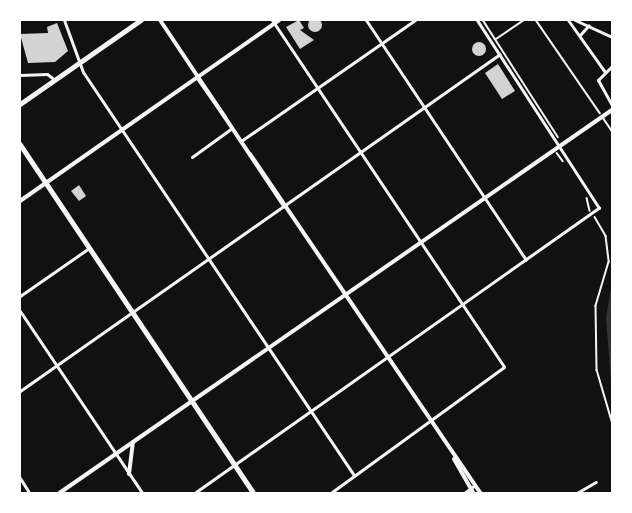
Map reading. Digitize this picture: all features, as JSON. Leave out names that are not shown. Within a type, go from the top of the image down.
[{"type":"main road","points":[[20,104],[141,20]]},
{"type":"main road","points":[[20,144],[254,494]]},
{"type":"street","points":[[64,20],[79,63],[354,476]]},
{"type":"street","points":[[160,20],[454,459],[473,487],[481,494]]},
{"type":"street","points":[[20,201],[273,21],[279,20]]},
{"type":"street","points":[[366,20],[526,260]]},
{"type":"street","points":[[241,141],[415,20]]},
{"type":"street","points":[[193,494],[598,210],[599,203],[477,20]]},
{"type":"street","points":[[568,20],[605,72]]},
{"type":"street","points":[[575,20],[612,37]]},
{"type":"street","points":[[273,21],[504,368],[329,494]]},
{"type":"street","points":[[580,37],[589,25]]},
{"type":"street","points":[[20,391],[500,54]]},
{"type":"street","points":[[612,66],[598,81],[612,105]]},
{"type":"street","points":[[20,75],[47,74],[55,80]]},
{"type":"street","points":[[58,494],[612,110]]},
{"type":"street","points":[[192,157],[232,128]]},
{"type":"street","points":[[20,296],[89,248]]},
{"type":"street","points":[[20,311],[143,494]]},
{"type":"street","points":[[129,474],[133,441]]},
{"type":"street","points":[[20,478],[30,494]]},
{"type":"street","points":[[575,494],[596,483]]},
{"type":"street","points":[[463,494],[473,487]]},
{"type":"street","points":[[473,487],[474,494]]},
{"type":"path","points":[[483,20],[561,135]]},
{"type":"path","points":[[496,39],[524,20]]},
{"type":"path","points":[[536,20],[599,112]]},
{"type":"path","points":[[605,120],[612,131]]},
{"type":"path","points":[[557,153],[566,165]]},
{"type":"path","points":[[585,194],[591,211]]},
{"type":"path","points":[[594,217],[606,236],[609,262],[596,306],[597,370],[612,421]]},
{"type":"shaded area","points":[[612,282],[612,394],[606,318]]},
{"type":"building","points":[[312,18],[318,18],[322,25],[318,32],[312,32],[308,28],[308,22]]},
{"type":"building","points":[[299,20],[304,28],[300,30],[314,40],[300,49],[286,27]]},
{"type":"building","points":[[57,23],[68,51],[55,62],[28,63],[20,34],[48,33],[47,27]]},
{"type":"building","points":[[476,42],[482,42],[486,49],[482,56],[476,56],[472,52],[472,46]]},
{"type":"building","points":[[498,64],[515,91],[502,99],[485,73]]},
{"type":"building","points":[[79,185],[86,196],[79,201],[71,191]]}]
